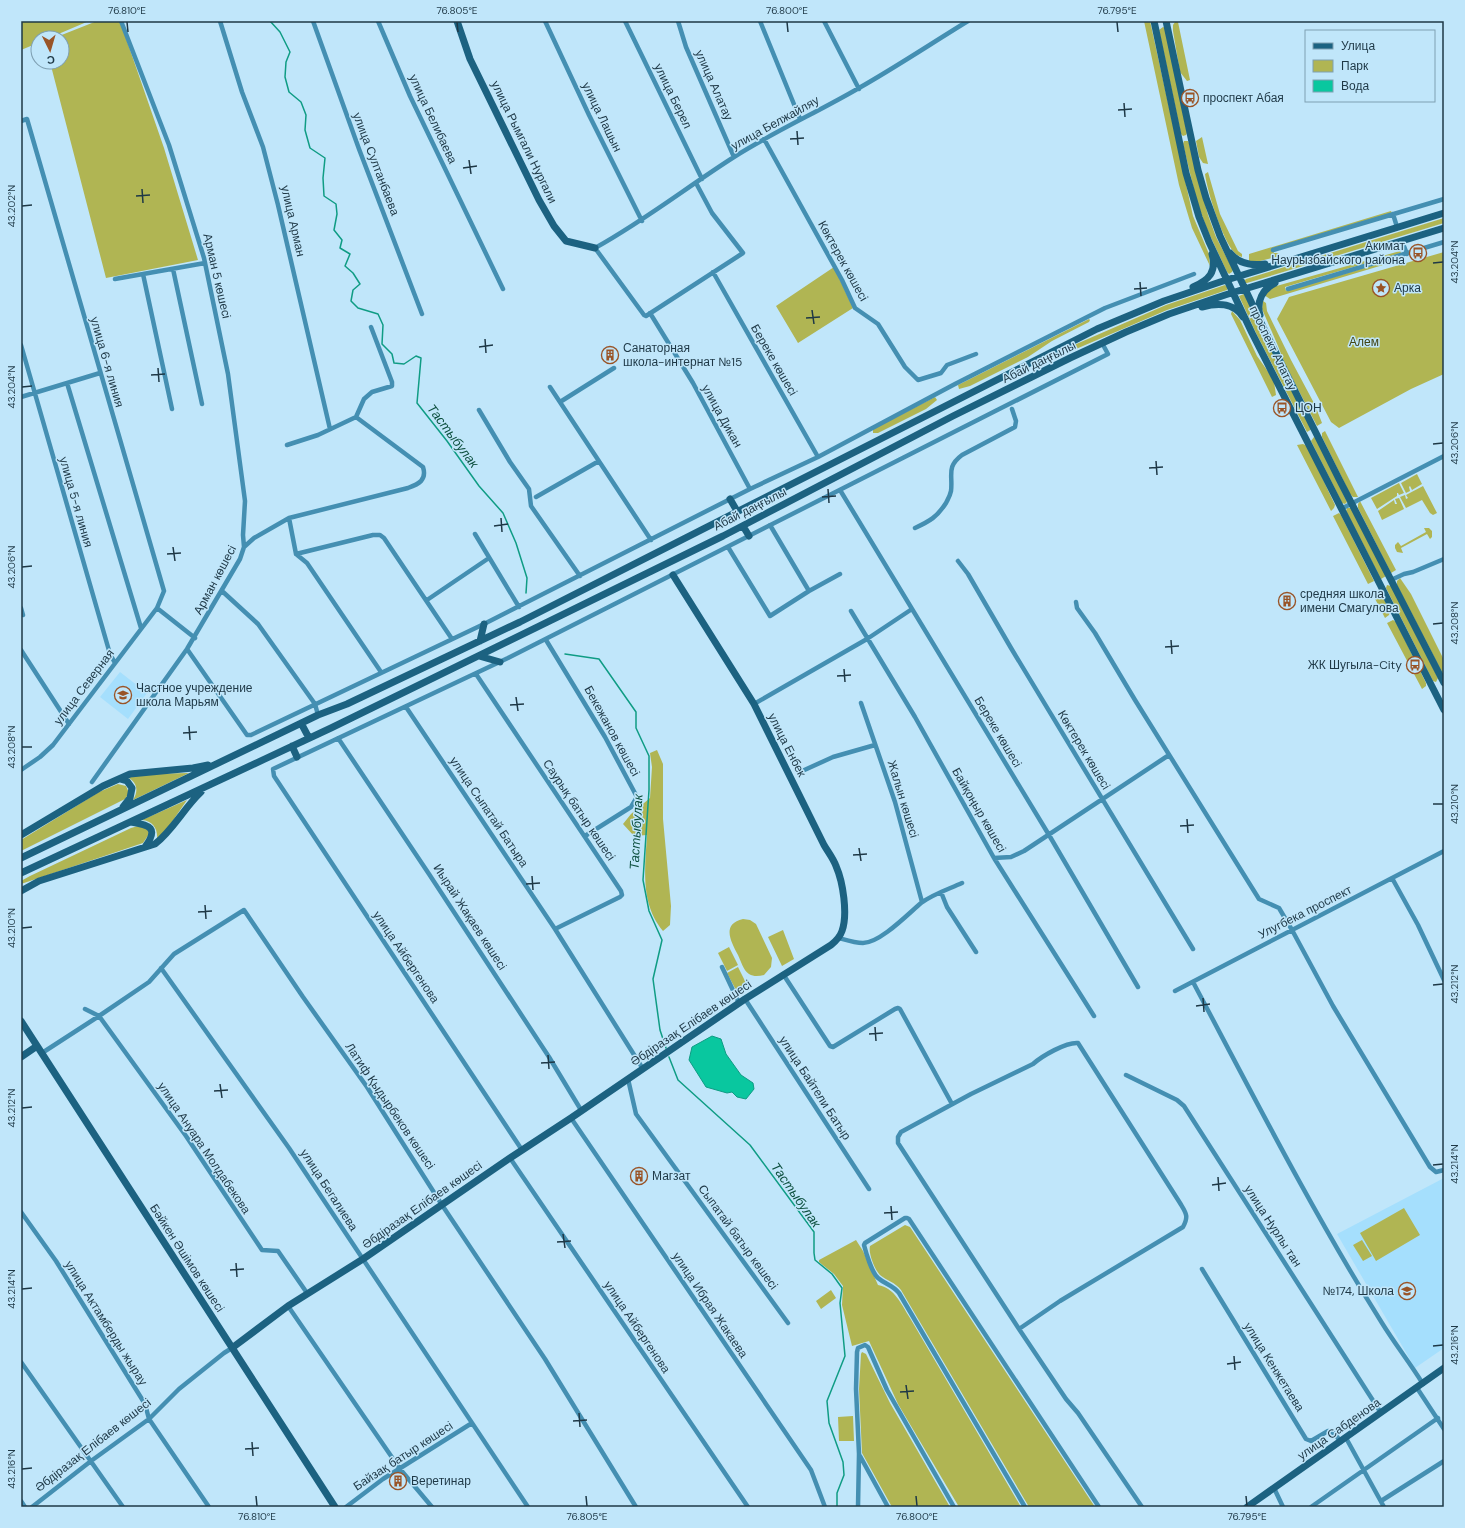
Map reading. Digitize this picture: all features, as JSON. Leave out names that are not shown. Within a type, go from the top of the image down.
[{"type":"main road","name":"улица Рымгали Нургали","points":[[457,21],[470,59],[539,200],[554,226],[566,241],[595,248]]},
{"type":"main road","points":[[1155,24],[1166,22]]},
{"type":"main road","name":"проспект Алатау","points":[[1166,22],[1198,170],[1206,198],[1220,236],[1264,329],[1444,682]]},
{"type":"main road","name":"проспект Алатау","points":[[1155,24],[1186,174],[1194,202],[1209,242],[1252,333],[1444,710]]},
{"type":"main road","points":[[1179,140],[1191,136]]},
{"type":"main road","points":[[1164,301],[1238,276],[1444,213]]},
{"type":"main road","name":"Абай даңғылы","points":[[207,787],[479,656],[743,526],[953,416],[1102,343],[1169,314],[1233,292],[1444,228]]},
{"type":"main road","points":[[1220,236],[1230,253],[1242,262],[1250,265],[1259,265],[1283,262]]},
{"type":"main road","points":[[21,858],[122,808],[221,763],[284,731],[318,715],[347,704],[480,641],[1064,345],[1204,282],[1210,276],[1214,265],[1209,242]]},
{"type":"main road","points":[[1264,329],[1258,310],[1261,296],[1271,285],[1288,276]]},
{"type":"main road","points":[[1169,314],[1221,304],[1236,310],[1241,314],[1252,333]]},
{"type":"main road","points":[[1064,345],[1070,358]]},
{"type":"main road","points":[[730,499],[737,511]]},
{"type":"main road","points":[[743,526],[749,536]]},
{"type":"main road","name":"улица Енбек","points":[[673,575],[754,704],[837,867],[845,910],[842,930],[839,938]]},
{"type":"main road","points":[[1380,586],[1391,580]]},
{"type":"main road","points":[[480,641],[484,624]]},
{"type":"main road","points":[[479,656],[500,662]]},
{"type":"main road","points":[[1432,687],[1444,682]]},
{"type":"main road","points":[[301,723],[309,738]]},
{"type":"main road","points":[[292,746],[297,757]]},
{"type":"main road","points":[[21,835],[103,786],[120,779],[140,772],[193,768],[221,763]]},
{"type":"main road","points":[[120,779],[127,781],[132,788],[130,798],[122,808]]},
{"type":"main road","points":[[21,873],[207,787]]},
{"type":"main road","points":[[21,891],[39,881],[154,844],[161,839],[190,802],[207,787]]},
{"type":"main road","points":[[131,822],[146,825],[151,831],[152,838],[146,847]]},
{"type":"main road","name":"Әбдіразақ Елібаев көшесі","points":[[232,1348],[307,1293],[363,1259],[742,1001],[831,945],[839,938]]},
{"type":"main road","name":"Бәйкен Әшімов көшесі","points":[[21,1021],[335,1507]]},
{"type":"main road","points":[[21,1057],[37,1046]]},
{"type":"main road","name":"улица Сабденова","points":[[1247,1507],[1444,1368]]},
{"type":"street","name":"Арман 5 көшесі","points":[[121,21],[169,145],[205,263],[228,374],[245,501],[243,535],[244,547]]},
{"type":"street","name":"улица Арман","points":[[220,21],[242,92],[263,147],[330,429]]},
{"type":"street","name":"улица Султанбаева","points":[[313,21],[359,149],[422,314]]},
{"type":"street","name":"улица Белибаева","points":[[378,21],[410,96],[503,289]]},
{"type":"street","name":"улица Лашын","points":[[545,21],[589,115],[642,221]]},
{"type":"street","name":"улица Берел","points":[[625,21],[702,179]]},
{"type":"street","name":"улица Алатау","points":[[678,21],[686,47],[734,157]]},
{"type":"street","points":[[760,21],[800,119]]},
{"type":"street","points":[[824,21],[859,89]]},
{"type":"street","name":"улица Белжайляу","points":[[595,248],[642,221],[734,157],[800,119],[859,89],[968,21]]},
{"type":"street","name":"улица 6-я линия","points":[[21,121],[27,119],[164,591],[156,608]]},
{"type":"street","name":"Көктерек көшесі","points":[[764,139],[842,280],[855,308],[878,324],[905,367],[918,380],[941,373],[947,366],[976,354]]},
{"type":"street","points":[[650,313],[743,252],[712,213],[696,183]]},
{"type":"street","points":[[1273,250],[1444,199]]},
{"type":"street","points":[[1393,214],[1397,227]]},
{"type":"street","points":[[1402,241],[1407,254]]},
{"type":"street","points":[[1288,289],[1444,242]]},
{"type":"street","name":"улица Дикан","points":[[595,248],[643,314],[646,316],[650,313],[693,383],[750,489]]},
{"type":"street","points":[[115,279],[205,263]]},
{"type":"street","points":[[173,268],[202,404]]},
{"type":"street","name":"Береке көшесі","points":[[713,272],[818,457]]},
{"type":"street","points":[[143,274],[172,409]]},
{"type":"street","points":[[187,649],[243,730],[247,735],[251,735],[484,624],[750,489],[818,457],[940,392],[1105,308],[1194,274]]},
{"type":"street","points":[[287,445],[318,435],[356,417],[364,399],[372,392],[392,386],[392,382],[371,326]]},
{"type":"street","points":[[297,757],[546,640],[1108,354],[1102,343]]},
{"type":"street","name":"улица 5-я линия","points":[[21,345],[110,654],[114,663]]},
{"type":"street","points":[[560,402],[614,368]]},
{"type":"street","points":[[21,397],[100,373]]},
{"type":"street","points":[[68,383],[141,628]]},
{"type":"street","points":[[550,387],[651,540]]},
{"type":"street","points":[[915,528],[933,519],[940,513],[951,490],[950,472],[955,460],[1015,427],[1016,421],[1012,409]]},
{"type":"street","points":[[478,410],[528,489],[531,506],[580,576]]},
{"type":"street","name":"Арман көшесі","points":[[92,782],[187,649],[240,559],[244,547],[254,538],[290,518],[408,488],[422,480],[425,473],[423,467],[356,417]]},
{"type":"street","points":[[1341,509],[1444,456]]},
{"type":"street","points":[[536,497],[599,460]]},
{"type":"street","name":"Береке көшесі","points":[[840,490],[1049,835],[1138,987]]},
{"type":"street","points":[[290,518],[296,554],[307,562],[381,672]]},
{"type":"street","points":[[770,525],[809,591]]},
{"type":"street","points":[[475,534],[518,607]]},
{"type":"street","points":[[296,554],[373,535],[380,535],[384,538],[427,600],[452,639]]},
{"type":"street","points":[[728,547],[770,616],[809,591],[840,574]]},
{"type":"street","points":[[427,600],[489,558]]},
{"type":"street","points":[[1391,580],[1444,559]]},
{"type":"street","name":"Көктерек көшесі","points":[[958,561],[968,574],[1102,800],[1193,949]]},
{"type":"street","points":[[222,591],[258,624],[315,704],[318,715]]},
{"type":"street","points":[[1076,602],[1077,608],[1095,633],[1259,899],[1279,908],[1333,1006],[1430,1168],[1438,1172],[1444,1170]]},
{"type":"street","points":[[21,608],[23,615]]},
{"type":"street","points":[[156,608],[194,638]]},
{"type":"street","name":"улица Северная","points":[[21,770],[40,757],[53,744],[156,608]]},
{"type":"street","points":[[754,704],[867,639],[912,609]]},
{"type":"street","name":"Байқоңыр көшесі","points":[[851,610],[915,717],[994,858],[1094,1016]]},
{"type":"street","name":"Бекежанов көшесі","points":[[546,640],[605,737],[637,797],[631,807],[585,836]]},
{"type":"street","points":[[21,650],[69,724]]},
{"type":"street","name":"Саурық батыр көшесі","points":[[476,674],[621,891],[622,895],[620,897],[555,929]]},
{"type":"street","name":"Жалын көшесі","points":[[861,703],[895,802],[922,902]]},
{"type":"street","name":"улица Сыпатай Батыра","points":[[406,707],[555,929],[643,1069]]},
{"type":"street","points":[[280,722],[284,731]]},
{"type":"street","name":"Иырай Жақаев көшесі","points":[[338,738],[541,1044],[581,1110]]},
{"type":"street","points":[[800,772],[833,757],[875,745]]},
{"type":"street","points":[[994,858],[1012,857],[1049,835],[1169,755]]},
{"type":"street","name":"улица Айбергенова","points":[[297,757],[273,769],[273,775],[522,1150]]},
{"type":"street","name":"Улугбека проспект","points":[[1175,991],[1444,851]]},
{"type":"street","points":[[1392,878],[1418,925],[1444,980]]},
{"type":"street","points":[[839,938],[864,943],[873,940],[899,923],[922,902],[962,883]]},
{"type":"street","points":[[941,892],[947,907],[976,952]]},
{"type":"street","name":"Латиф Қыдырбеков көшесі","points":[[161,968],[174,954],[244,910],[367,1087],[442,1205],[555,1375],[636,1507]]},
{"type":"street","name":"улица Байтели Батыр","points":[[722,967],[742,1001],[868,1189]]},
{"type":"street","points":[[42,1053],[149,982],[161,968]]},
{"type":"street","name":"улица Бегалиева","points":[[161,968],[289,1148],[528,1507]]},
{"type":"street","points":[[783,974],[830,1046],[833,1047],[898,1008],[952,1104]]},
{"type":"street","points":[[1193,982],[1329,1234],[1444,1429]]},
{"type":"street","name":"улица Ануара Молдабекова","points":[[85,1009],[99,1016],[186,1136],[262,1250],[278,1251],[307,1293]]},
{"type":"street","points":[[1019,1329],[1060,1301],[1183,1227],[1187,1219],[1186,1214],[1078,1043],[1066,1045],[901,1132],[898,1137],[898,1142],[1019,1329],[1142,1507]]},
{"type":"street","name":"улица Нурлы тан","points":[[1126,1075],[1177,1100],[1184,1106],[1381,1413]]},
{"type":"street","name":"Сыпатай батыр көшесі","points":[[628,1079],[636,1114],[788,1323]]},
{"type":"street","name":"улица Ибрая Жакаева","points":[[571,1118],[811,1470],[825,1507]]},
{"type":"street","name":"улица Айбергенова","points":[[510,1158],[748,1507]]},
{"type":"street","name":"улица Актамберды жырау","points":[[21,1212],[56,1261],[145,1404],[149,1419],[210,1507]]},
{"type":"street","points":[[1025,1507],[899,1293],[891,1285],[878,1278],[872,1268],[864,1245],[904,1218],[909,1219],[1099,1507]]},
{"type":"street","name":"улица Кенжетаева","points":[[1202,1269],[1306,1439],[1311,1441],[1328,1431],[1334,1433],[1343,1440],[1364,1470],[1382,1505]]},
{"type":"street","points":[[288,1306],[400,1469],[432,1507]]},
{"type":"street","points":[[858,1507],[859,1454],[856,1389],[857,1352],[858,1348],[865,1345],[868,1347],[887,1390],[901,1416],[954,1507]]},
{"type":"street","name":"Әбдіразақ Елібаев көшесі","points":[[32,1507],[90,1461],[149,1419],[179,1389],[232,1348]]},
{"type":"street","points":[[21,1362],[123,1507]]},
{"type":"street","points":[[1312,1507],[1438,1418]]},
{"type":"street","name":"Байзақ батыр көшесі","points":[[346,1507],[383,1479],[472,1423]]},
{"type":"street","points":[[859,1454],[888,1507]]},
{"type":"street","points":[[1382,1505],[1444,1461]]},
{"type":"street","points":[[1274,1488],[1283,1507]]},
{"type":"street","points":[[21,1501],[25,1507]]},
{"type":"shaded area","name":"Частное учреждение школа Марьям","points":[[120,672],[147,693],[128,719],[100,697]]},
{"type":"shaded area","name":"№174, Школа","points":[[1444,1178],[1444,1348],[1415,1368],[1337,1234]]},
{"type":"green space","points":[[21,21],[89,21],[68,30],[30,30],[30,46],[21,50]]},
{"type":"green space","points":[[97,21],[120,21],[164,148],[198,260],[106,278],[52,70],[70,70],[70,32]]},
{"type":"green space","points":[[1144,21],[1150,21],[1193,216],[1209,254],[1210,266],[1192,228],[1179,185]]},
{"type":"green space","points":[[1175,22],[1178,22],[1190,80],[1187,81],[1180,72],[1173,31],[1173,25]]},
{"type":"green space","points":[[1163,27],[1165,28],[1187,133],[1183,136],[1181,134],[1159,30]]},
{"type":"green space","points":[[1202,137],[1208,164],[1203,163],[1199,157],[1196,141]]},
{"type":"green space","points":[[1184,141],[1188,141],[1189,143],[1208,215],[1216,237],[1233,270],[1229,274],[1207,229],[1197,202],[1183,144]]},
{"type":"green space","points":[[1208,172],[1220,214],[1238,251],[1242,254],[1242,257],[1236,254],[1225,238],[1206,182],[1205,174]]},
{"type":"green space","points":[[1391,211],[1392,213],[1272,249],[1274,253],[1278,253],[1280,256],[1256,262],[1249,261],[1249,254]]},
{"type":"green space","points":[[1444,218],[1444,223],[1247,283],[1244,281],[1246,279]]},
{"type":"green space","points":[[1400,251],[1401,253],[1285,287],[1286,291],[1402,257],[1403,259],[1270,299],[1264,295],[1273,287]]},
{"type":"green space","name":"Алем","points":[[1444,252],[1444,374],[1411,389],[1339,428],[1331,422],[1277,319],[1289,297]]},
{"type":"green space","points":[[834,267],[853,308],[798,343],[776,306]]},
{"type":"green space","points":[[1225,285],[1228,288],[1227,290],[1167,310],[1076,349],[1074,345],[1166,305]]},
{"type":"green space","points":[[1244,294],[1312,429],[1307,432],[1256,333],[1239,296]]},
{"type":"green space","points":[[1263,301],[1266,303],[1267,311],[1315,405],[1322,423],[1317,426],[1285,364],[1262,309]]},
{"type":"green space","points":[[1232,311],[1240,320],[1257,356],[1274,382],[1276,395],[1272,397],[1231,314]]},
{"type":"green space","points":[[1089,319],[1089,322],[1052,341],[1028,357],[970,386],[959,389],[958,385]]},
{"type":"green space","points":[[935,397],[937,400],[926,409],[878,433],[873,433],[873,429]]},
{"type":"green space","points":[[1325,431],[1358,497],[1353,497],[1350,494],[1322,437],[1322,433]]},
{"type":"green space","points":[[1314,437],[1316,438],[1347,502],[1345,504],[1342,503],[1311,441]]},
{"type":"green space","points":[[1303,444],[1307,446],[1335,505],[1331,511],[1297,445]]},
{"type":"green space","points":[[1417,474],[1422,484],[1412,490],[1410,486],[1410,491],[1406,493],[1401,483]]},
{"type":"green space","points":[[1399,483],[1404,493],[1399,495],[1397,493],[1397,496],[1377,509],[1371,498]]},
{"type":"green space","points":[[1423,486],[1437,513],[1433,515],[1430,513],[1422,500],[1406,508],[1400,497],[1405,495],[1406,499],[1408,498],[1406,495]]},
{"type":"green space","points":[[1399,498],[1404,509],[1382,520],[1378,511],[1394,500],[1395,504],[1397,504],[1395,499]]},
{"type":"green space","points":[[1360,501],[1396,570],[1391,573],[1358,508]]},
{"type":"green space","points":[[1347,508],[1351,508],[1386,576],[1381,579],[1346,511]]},
{"type":"green space","points":[[1339,513],[1374,581],[1368,584],[1333,516]]},
{"type":"green space","points":[[1424,528],[1429,528],[1432,531],[1432,537],[1430,539],[1427,534],[1401,548],[1403,553],[1397,552],[1395,545],[1398,542],[1401,546],[1426,532]]},
{"type":"green space","points":[[1400,578],[1411,594],[1444,660],[1444,676],[1397,585],[1397,581]]},
{"type":"green space","points":[[1387,585],[1391,586],[1438,678],[1436,682],[1433,681],[1386,588]]},
{"type":"green space","points":[[1380,591],[1390,611],[1389,615],[1385,618],[1372,593]]},
{"type":"green space","points":[[1393,620],[1396,622],[1426,683],[1426,686],[1422,689],[1387,623]]},
{"type":"green space","points":[[657,750],[663,764],[663,819],[671,906],[670,925],[663,931],[656,920],[647,897],[645,860],[647,835],[634,836],[623,824],[631,814],[650,798],[652,767],[650,753]]},
{"type":"green space","points":[[189,773],[133,800],[136,793],[136,787],[133,781],[127,777],[149,774]]},
{"type":"green space","points":[[118,784],[126,786],[129,793],[125,799],[21,851],[21,840],[99,792]]},
{"type":"green space","points":[[187,800],[167,829],[157,839],[157,832],[154,826],[149,822],[142,820]]},
{"type":"green space","points":[[138,826],[148,829],[149,834],[143,843],[21,884],[21,881],[30,876]]},
{"type":"green space","points":[[743,919],[750,920],[756,924],[772,958],[771,967],[764,975],[755,976],[747,972],[742,965],[733,945],[730,929],[736,921]]},
{"type":"green space","points":[[783,930],[794,959],[782,966],[768,937]]},
{"type":"green space","points":[[729,947],[738,965],[727,971],[718,953]]},
{"type":"green space","points":[[738,967],[748,987],[737,992],[727,973]]},
{"type":"green space","points":[[1404,1208],[1420,1235],[1376,1261],[1360,1233]]},
{"type":"green space","points":[[905,1225],[910,1227],[1095,1507],[1029,1507],[901,1290],[880,1275],[874,1265],[870,1253],[870,1246]]},
{"type":"green space","points":[[856,1240],[863,1251],[878,1285],[889,1289],[904,1307],[1021,1507],[959,1507],[898,1404],[869,1341],[852,1346],[842,1305],[843,1286],[834,1274],[819,1262],[819,1260]]},
{"type":"green space","points":[[1362,1240],[1372,1256],[1363,1261],[1353,1245]]},
{"type":"green space","points":[[831,1290],[836,1298],[821,1309],[816,1301]]},
{"type":"green space","points":[[862,1352],[866,1354],[890,1403],[950,1507],[892,1507],[862,1453],[859,1389]]},
{"type":"green space","points":[[853,1416],[854,1441],[839,1441],[838,1417]]},
{"type":"water","points":[[712,1036],[721,1039],[726,1054],[741,1075],[753,1083],[754,1089],[746,1099],[737,1097],[732,1092],[727,1093],[706,1087],[689,1060],[692,1047]]},
{"type":"waterway","name":"Тастыбулак","points":[[270,21],[280,32],[290,52],[286,62],[285,77],[289,92],[301,102],[306,115],[305,130],[310,148],[325,158],[323,178],[324,196],[336,204],[337,214],[334,230],[342,240],[340,248],[350,254],[345,266],[353,273],[360,284],[353,290],[351,301],[358,308],[378,314],[383,325],[382,344],[392,354],[394,363],[404,364],[416,356],[421,358],[417,403],[447,441],[479,486],[503,513],[516,543],[527,578],[526,593]]},
{"type":"waterway","name":"Тастыбулак","points":[[565,654],[599,659],[636,712],[636,728],[649,756],[649,790],[643,880],[649,911],[662,940],[653,979],[660,1030],[666,1048]]},
{"type":"waterway","name":"Тастыбулак","points":[[669,1057],[678,1080],[750,1145],[814,1232],[815,1260],[832,1274],[842,1288],[840,1303],[845,1356],[827,1401],[829,1423],[843,1462],[844,1475],[837,1493],[837,1507]]},
{"type":"place","name":"проспект Абая","points":[[1190,98]]},
{"type":"place","name":"Акимат Наурызбайского района","points":[[1418,253]]},
{"type":"place","name":"Арка","points":[[1381,288]]},
{"type":"place","name":"Санаторная школа-интернат №15","points":[[610,355]]},
{"type":"place","name":"ЦОН","points":[[1282,408]]},
{"type":"place","name":"средняя школа имени Смагулова","points":[[1287,601]]},
{"type":"place","name":"ЖК Шугыла-City","points":[[1415,665]]},
{"type":"place","name":"Частное учреждение школа Марьям","points":[[123,695]]},
{"type":"place","name":"Магзат","points":[[639,1176]]},
{"type":"place","name":"№174, Школа","points":[[1407,1291]]},
{"type":"place","name":"Веретинар","points":[[398,1481]]}]
